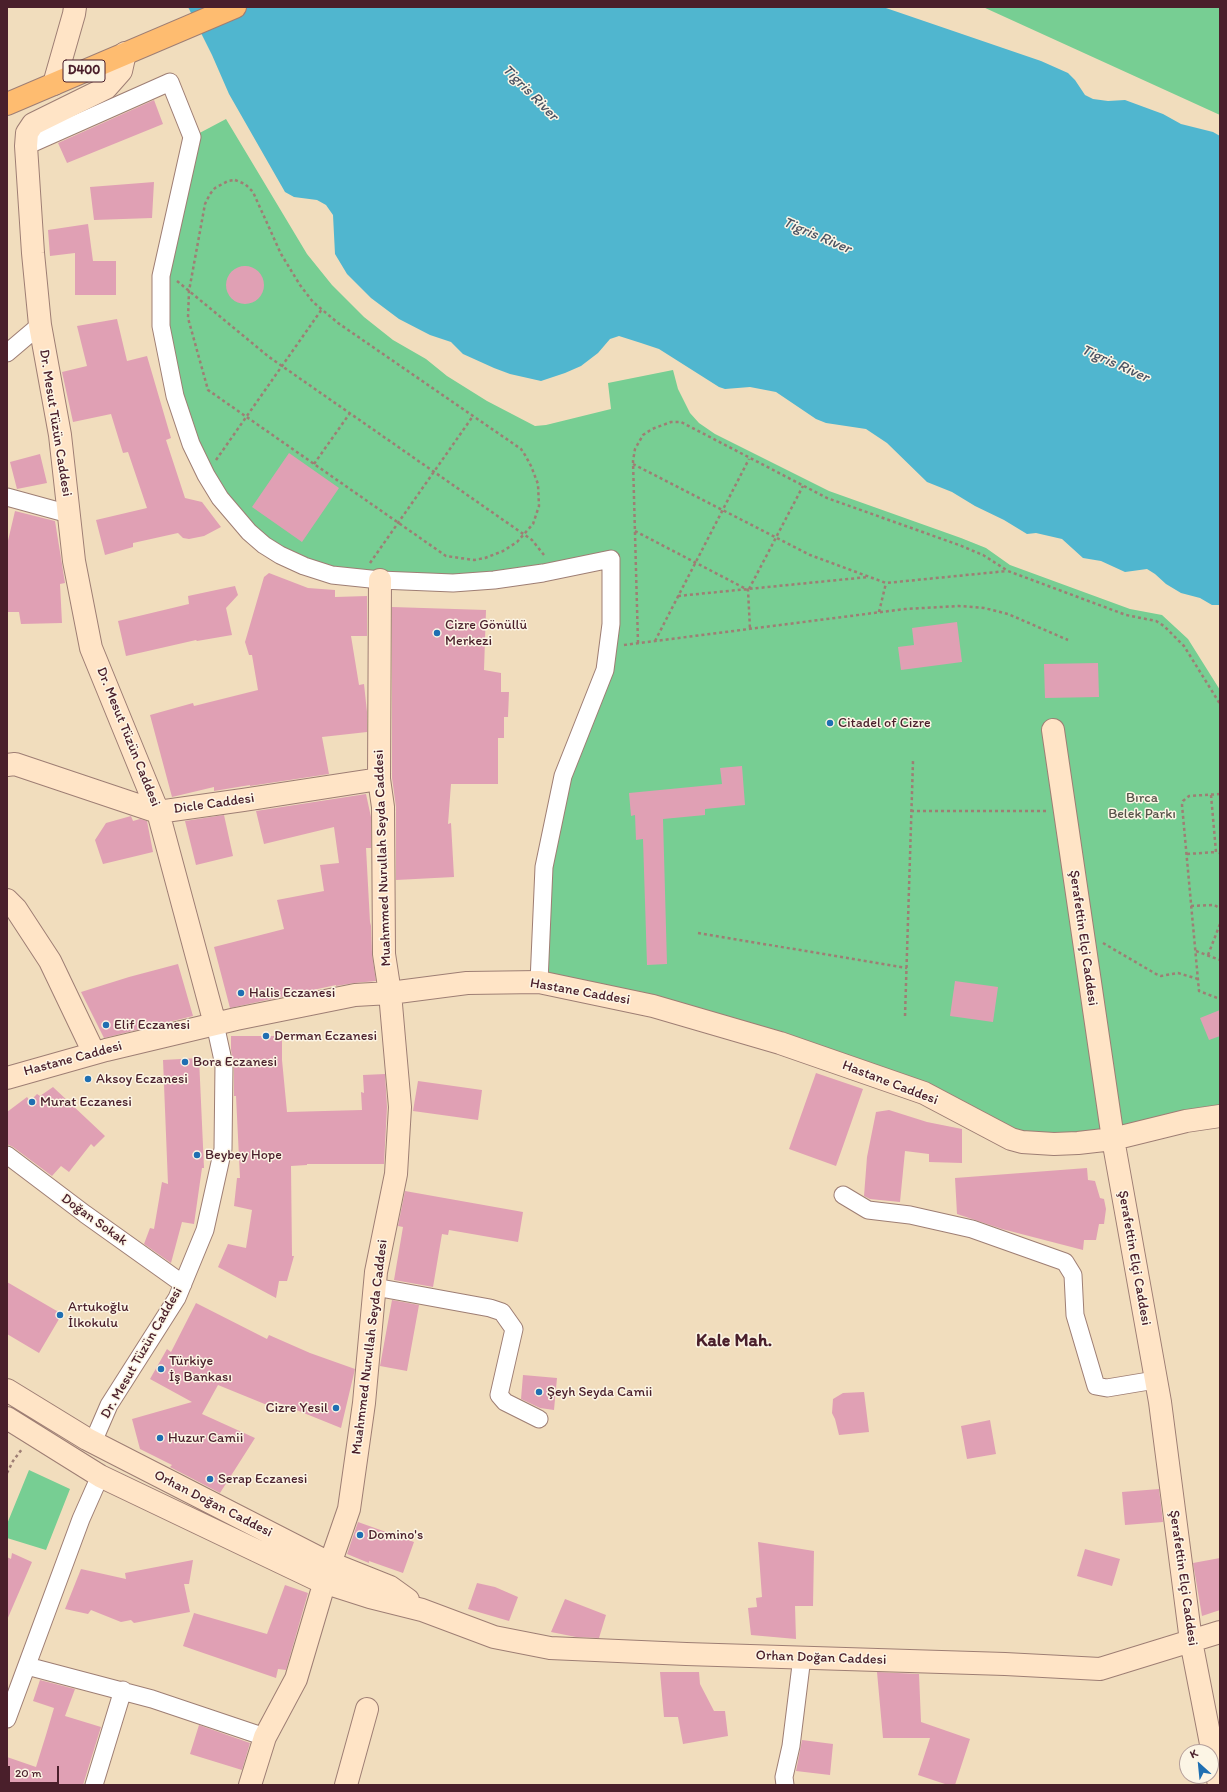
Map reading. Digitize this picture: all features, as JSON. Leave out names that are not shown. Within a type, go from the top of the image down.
[{"type":"main road","name":"D400","points":[[7,104],[125,52],[161,39],[235,7]]},
{"type":"street","points":[[54,84],[75,7]]},
{"type":"street","name":"Dr. Mesut Tüzün Caddesi","points":[[93,1442],[109,1405],[177,1298],[205,1230],[223,1149],[224,1065],[215,1024],[158,812],[91,648],[74,561],[60,435],[40,325],[26,146],[27,133],[33,124],[106,88],[121,70],[125,52]]},
{"type":"street","points":[[26,146],[170,82],[192,137],[162,269],[160,326],[172,382],[191,444],[206,475],[220,498],[249,532],[264,545],[280,555],[304,566],[332,575],[370,579],[453,583],[494,580],[555,571],[611,559],[611,624],[605,670],[563,776],[544,867],[539,982]]},
{"type":"street","points":[[7,353],[40,325]]},
{"type":"street","points":[[7,497],[69,514]]},
{"type":"street","name":"Muahmmed Nurullah Seyda Caddesi","points":[[250,1785],[265,1738],[296,1679],[349,1509],[364,1403],[376,1272],[396,1174],[400,1107],[390,993],[384,954],[383,807],[379,779],[370,579]]},
{"type":"street","name":"Şerafettin Elçi Caddesi","points":[[1052,730],[1113,1139],[1160,1402],[1190,1640],[1219,1785]]},
{"type":"street","name":"Dicle Caddesi","points":[[7,765],[15,764],[158,812],[379,779]]},
{"type":"street","points":[[7,900],[16,910],[50,961],[94,1053]]},
{"type":"street","name":"Hastane Caddesi","points":[[7,1078],[94,1053],[215,1024],[356,995],[390,993],[467,983],[539,982],[653,1006],[780,1043],[924,1093],[1011,1139],[1022,1142],[1033,1144],[1066,1144],[1113,1139],[1186,1121],[1220,1116]]},
{"type":"street","name":"Doğan Sokak","points":[[7,1155],[85,1214],[183,1284]]},
{"type":"street","points":[[843,1195],[868,1210],[910,1215],[972,1229],[1065,1262],[1073,1275],[1075,1315],[1096,1386],[1107,1388],[1155,1380]]},
{"type":"street","points":[[375,1286],[490,1308],[502,1312],[514,1329],[509,1359],[499,1395],[505,1402],[539,1418]]},
{"type":"street","name":"Orhan Doğan Caddesi","points":[[7,1390],[93,1442],[370,1597],[422,1610],[494,1637],[550,1648],[1005,1664],[1100,1669],[1220,1632]]},
{"type":"street","name":"Orhan Doğan Caddesi","points":[[7,1418],[100,1476],[328,1573]]},
{"type":"street","points":[[7,1719],[81,1519],[100,1476],[93,1442]]},
{"type":"street","points":[[785,1785],[784,1777],[791,1746],[802,1657]]},
{"type":"street","points":[[27,1666],[123,1690],[265,1738]]},
{"type":"street","points":[[94,1785],[123,1690]]},
{"type":"street","points":[[346,1785],[367,1709]]},
{"type":"path","points":[[235,180],[245,184],[254,192],[273,238],[291,271],[307,295],[322,309],[338,323],[521,450],[531,466],[538,484],[539,506],[533,524],[524,534],[503,551],[486,558],[474,560],[446,556],[208,390],[188,318],[189,291],[205,204],[210,194],[216,188],[228,181],[235,180]]},
{"type":"path","points":[[162,269],[282,366],[524,534],[540,549],[555,571]]},
{"type":"path","points":[[206,475],[322,309]]},
{"type":"path","points":[[314,464],[350,413]]},
{"type":"path","points":[[370,579],[398,522],[473,416]]},
{"type":"path","points":[[638,643],[633,464],[634,449],[644,435],[652,429],[671,422],[681,422],[709,439],[827,498],[959,545],[983,555],[1008,571],[1126,615],[1156,621],[1164,626],[1184,646],[1220,704]]},
{"type":"path","points":[[655,641],[749,459]]},
{"type":"path","points":[[633,464],[810,555],[886,583],[1008,571]]},
{"type":"path","points":[[750,629],[748,590],[803,486]]},
{"type":"path","points":[[635,531],[748,590]]},
{"type":"path","points":[[678,596],[870,577]]},
{"type":"path","points":[[878,612],[886,583]]},
{"type":"path","points":[[608,647],[878,612],[959,606],[984,608],[1008,614],[1068,640]]},
{"type":"path","points":[[905,1016],[913,761]]},
{"type":"path","points":[[1220,794],[1189,796],[1183,801],[1182,805],[1199,991],[1220,999]]},
{"type":"path","points":[[1211,795],[1216,852]]},
{"type":"path","points":[[911,811],[1065,811]]},
{"type":"path","points":[[1186,854],[1220,853]]},
{"type":"path","points":[[1191,906],[1214,906],[1220,908]]},
{"type":"path","points":[[1208,955],[1220,924]]},
{"type":"path","points":[[1082,931],[1156,974],[1161,976],[1178,973],[1198,979]]},
{"type":"path","points":[[698,933],[907,968]]},
{"type":"path","points":[[1196,951],[1220,960]]},
{"type":"path","points":[[7,1473],[13,1461],[34,1434]]},
{"type":"green space","points":[[983,7],[1220,7],[1220,115]]},
{"type":"green space","name":"Bırca Belek Parkı","points":[[226,119],[307,254],[332,285],[364,317],[393,340],[426,359],[447,376],[487,401],[535,426],[546,425],[611,409],[608,383],[673,370],[678,389],[690,413],[699,423],[715,434],[829,491],[986,548],[1010,565],[1130,609],[1162,615],[1188,639],[1220,690],[1220,1116],[1054,1144],[924,1093],[539,982],[544,867],[563,776],[605,670],[611,560],[543,573],[380,580],[280,555],[206,475],[161,326],[192,137]]},
{"type":"green space","points":[[29,1470],[70,1489],[46,1550],[7,1538],[7,1524]]},
{"type":"water","name":"Tigris River","points":[[188,7],[883,7],[1041,61],[1068,73],[1075,80],[1085,95],[1093,99],[1108,101],[1125,100],[1163,114],[1181,124],[1213,132],[1220,136],[1220,605],[1212,605],[1200,598],[1181,593],[1166,584],[1147,569],[1125,572],[1101,561],[1083,558],[1062,539],[1036,533],[1027,534],[952,492],[927,482],[887,443],[866,429],[826,423],[816,419],[776,392],[750,387],[725,389],[719,387],[659,349],[619,336],[610,339],[598,353],[581,366],[541,381],[510,374],[494,368],[463,354],[451,342],[430,335],[399,319],[371,298],[347,274],[335,254],[333,215],[326,205],[317,200],[294,197],[285,192],[229,94],[212,55]]},
{"type":"building","points":[[154,100],[163,124],[67,163],[58,143]]},
{"type":"building","points":[[154,182],[152,218],[94,220],[90,187]]},
{"type":"building","points":[[88,224],[93,261],[116,261],[116,295],[75,295],[75,253],[50,256],[48,230]]},
{"type":"building","points":[[245,266],[255,269],[261,275],[264,285],[261,295],[255,301],[245,304],[235,301],[229,295],[226,285],[229,275],[235,269]]},
{"type":"building","points":[[117,319],[127,361],[147,356],[171,438],[166,440],[185,498],[202,502],[221,527],[204,536],[189,539],[183,538],[178,533],[133,543],[133,547],[105,555],[96,520],[147,508],[128,452],[123,453],[111,414],[73,422],[62,372],[87,366],[77,326]]},
{"type":"building","points":[[289,453],[339,488],[302,542],[252,507]]},
{"type":"building","points":[[40,454],[47,483],[17,489],[10,462]]},
{"type":"building","points":[[15,511],[55,521],[65,583],[60,584],[62,623],[21,624],[19,612],[7,612],[7,545]]},
{"type":"building","points":[[269,573],[308,588],[335,590],[335,597],[367,596],[367,636],[351,636],[359,685],[364,684],[367,712],[367,732],[322,737],[329,774],[214,791],[214,787],[172,797],[150,715],[193,703],[194,706],[258,690],[252,655],[249,655],[245,642],[264,577]]},
{"type":"building","points":[[235,586],[238,595],[226,608],[232,635],[196,640],[126,656],[118,621],[189,604],[188,596]]},
{"type":"building","points":[[392,607],[486,610],[484,670],[501,673],[501,692],[509,692],[508,717],[504,717],[504,738],[498,738],[498,784],[451,784],[448,824],[451,823],[454,877],[396,880],[396,807],[392,778]]},
{"type":"building","points":[[957,622],[962,662],[901,670],[898,647],[914,645],[912,628]]},
{"type":"building","points":[[1098,663],[1099,697],[1045,698],[1044,664]]},
{"type":"building","points":[[742,766],[745,805],[705,809],[705,815],[663,819],[667,964],[647,965],[643,839],[636,840],[635,815],[631,816],[629,793],[722,784],[720,768]]},
{"type":"building","points":[[366,794],[371,817],[371,848],[366,848],[372,954],[376,981],[336,985],[230,1008],[214,947],[284,929],[277,900],[324,891],[320,865],[339,863],[334,827],[264,844],[256,811]]},
{"type":"building","points":[[224,815],[233,856],[196,865],[185,821]]},
{"type":"building","points":[[131,816],[133,821],[140,819],[147,821],[153,852],[103,864],[95,840],[106,823]]},
{"type":"building","points":[[178,964],[193,1016],[104,1038],[81,992]]},
{"type":"building","points":[[955,981],[998,987],[993,1022],[950,1016]]},
{"type":"building","points":[[1220,1010],[1220,1036],[1209,1040],[1200,1018]]},
{"type":"building","points":[[231,1036],[282,1036],[282,1060],[287,1112],[362,1110],[361,1092],[364,1093],[363,1075],[385,1074],[387,1107],[384,1164],[307,1164],[291,1166],[292,1256],[294,1256],[287,1281],[279,1281],[276,1298],[218,1267],[228,1244],[246,1248],[252,1210],[234,1206],[237,1178],[240,1178]]},
{"type":"building","points":[[199,1058],[204,1168],[202,1168],[194,1224],[182,1222],[171,1263],[144,1244],[150,1228],[154,1229],[162,1182],[168,1184],[163,1060]]},
{"type":"building","points":[[816,1073],[863,1089],[836,1166],[789,1149]]},
{"type":"building","points":[[418,1081],[482,1090],[478,1120],[413,1111]]},
{"type":"building","points":[[53,1087],[105,1136],[94,1147],[91,1144],[69,1172],[61,1166],[52,1176],[7,1144],[7,1112],[27,1097],[30,1101],[37,1094],[40,1096]]},
{"type":"building","points":[[889,1110],[927,1122],[962,1129],[962,1163],[929,1162],[929,1154],[905,1151],[900,1202],[870,1199],[864,1196],[867,1157],[876,1112]]},
{"type":"building","points":[[1087,1168],[1088,1180],[1095,1181],[1100,1198],[1104,1199],[1106,1209],[1104,1224],[1099,1224],[1096,1240],[1084,1240],[1083,1250],[1002,1229],[957,1214],[955,1178]]},
{"type":"building","points":[[405,1191],[523,1212],[518,1242],[449,1230],[448,1235],[442,1234],[433,1287],[394,1280],[403,1227],[398,1226]]},
{"type":"building","points":[[7,1282],[62,1314],[39,1353],[7,1334]]},
{"type":"building","points":[[392,1300],[419,1305],[407,1371],[380,1366]]},
{"type":"building","points":[[196,1303],[267,1339],[269,1335],[310,1353],[355,1369],[341,1428],[274,1401],[272,1407],[218,1385],[202,1414],[255,1438],[220,1493],[170,1467],[172,1465],[140,1449],[132,1419],[192,1402],[150,1379],[167,1349],[171,1352]]},
{"type":"building","name":"Şeyh Seyda Camii","points":[[523,1375],[557,1378],[554,1410],[540,1408],[521,1399]]},
{"type":"building","points":[[864,1392],[869,1432],[839,1435],[832,1413],[833,1399],[843,1393]]},
{"type":"building","points":[[990,1420],[996,1454],[967,1459],[961,1426]]},
{"type":"building","points":[[1159,1489],[1163,1522],[1125,1525],[1122,1492]]},
{"type":"building","points":[[358,1522],[414,1542],[403,1573],[369,1561],[369,1563],[347,1554]]},
{"type":"building","points":[[758,1542],[814,1551],[813,1606],[795,1606],[796,1639],[751,1635],[748,1608],[757,1607],[756,1598],[762,1597]]},
{"type":"building","points":[[1085,1549],[1120,1559],[1112,1586],[1077,1576]]},
{"type":"building","points":[[12,1553],[32,1562],[7,1620],[7,1557],[11,1559]]},
{"type":"building","points":[[1220,1558],[1220,1610],[1202,1616],[1193,1563]]},
{"type":"building","points":[[193,1560],[189,1584],[184,1584],[190,1612],[134,1623],[131,1620],[121,1622],[91,1610],[88,1614],[65,1609],[81,1569],[126,1579],[125,1573]]},
{"type":"building","points":[[477,1583],[495,1587],[518,1597],[509,1621],[468,1609]]},
{"type":"building","points":[[285,1585],[308,1593],[286,1670],[278,1669],[276,1678],[183,1646],[194,1613],[267,1634]]},
{"type":"building","points":[[565,1599],[606,1615],[599,1638],[576,1637],[551,1632]]},
{"type":"building","points":[[660,1672],[699,1672],[700,1684],[714,1711],[725,1711],[728,1736],[683,1744],[678,1717],[664,1717]]},
{"type":"building","points":[[877,1672],[919,1674],[921,1722],[970,1739],[955,1785],[948,1785],[918,1775],[930,1738],[883,1738]]},
{"type":"building","points":[[40,1680],[75,1689],[65,1716],[101,1727],[83,1785],[7,1785],[7,1757],[36,1767],[54,1708],[33,1701]]},
{"type":"building","points":[[199,1725],[250,1743],[242,1770],[190,1754]]},
{"type":"building","points":[[802,1740],[833,1744],[830,1775],[796,1771]]},
{"type":"place","name":"Cizre Gönüllü Merkezi","points":[[437,633]]},
{"type":"place","name":"Citadel of Cizre","points":[[830,723]]},
{"type":"place","name":"Halis Eczanesi","points":[[241,993]]},
{"type":"place","name":"Elif Eczanesi","points":[[106,1025]]},
{"type":"place","name":"Derman Eczanesi","points":[[266,1036]]},
{"type":"place","name":"Bora Eczanesi","points":[[185,1062]]},
{"type":"place","name":"Aksoy Eczanesi","points":[[88,1079]]},
{"type":"place","name":"Murat Eczanesi","points":[[32,1102]]},
{"type":"place","name":"Beybey Hope","points":[[197,1155]]},
{"type":"place","name":"Artukoğlu İlkokulu","points":[[60,1315]]},
{"type":"place","name":"Türkiye İş Bankası","points":[[161,1369]]},
{"type":"place","name":"Şeyh Seyda Camii","points":[[539,1392]]},
{"type":"place","name":"Cizre Yesil","points":[[336,1408]]},
{"type":"place","name":"Huzur Camii","points":[[160,1438]]},
{"type":"place","name":"Serap Eczanesi","points":[[210,1479]]},
{"type":"place","name":"Domino's","points":[[360,1535]]},
{"type":"district","name":"Kale Mah.","points":[[734,1341]]}]
